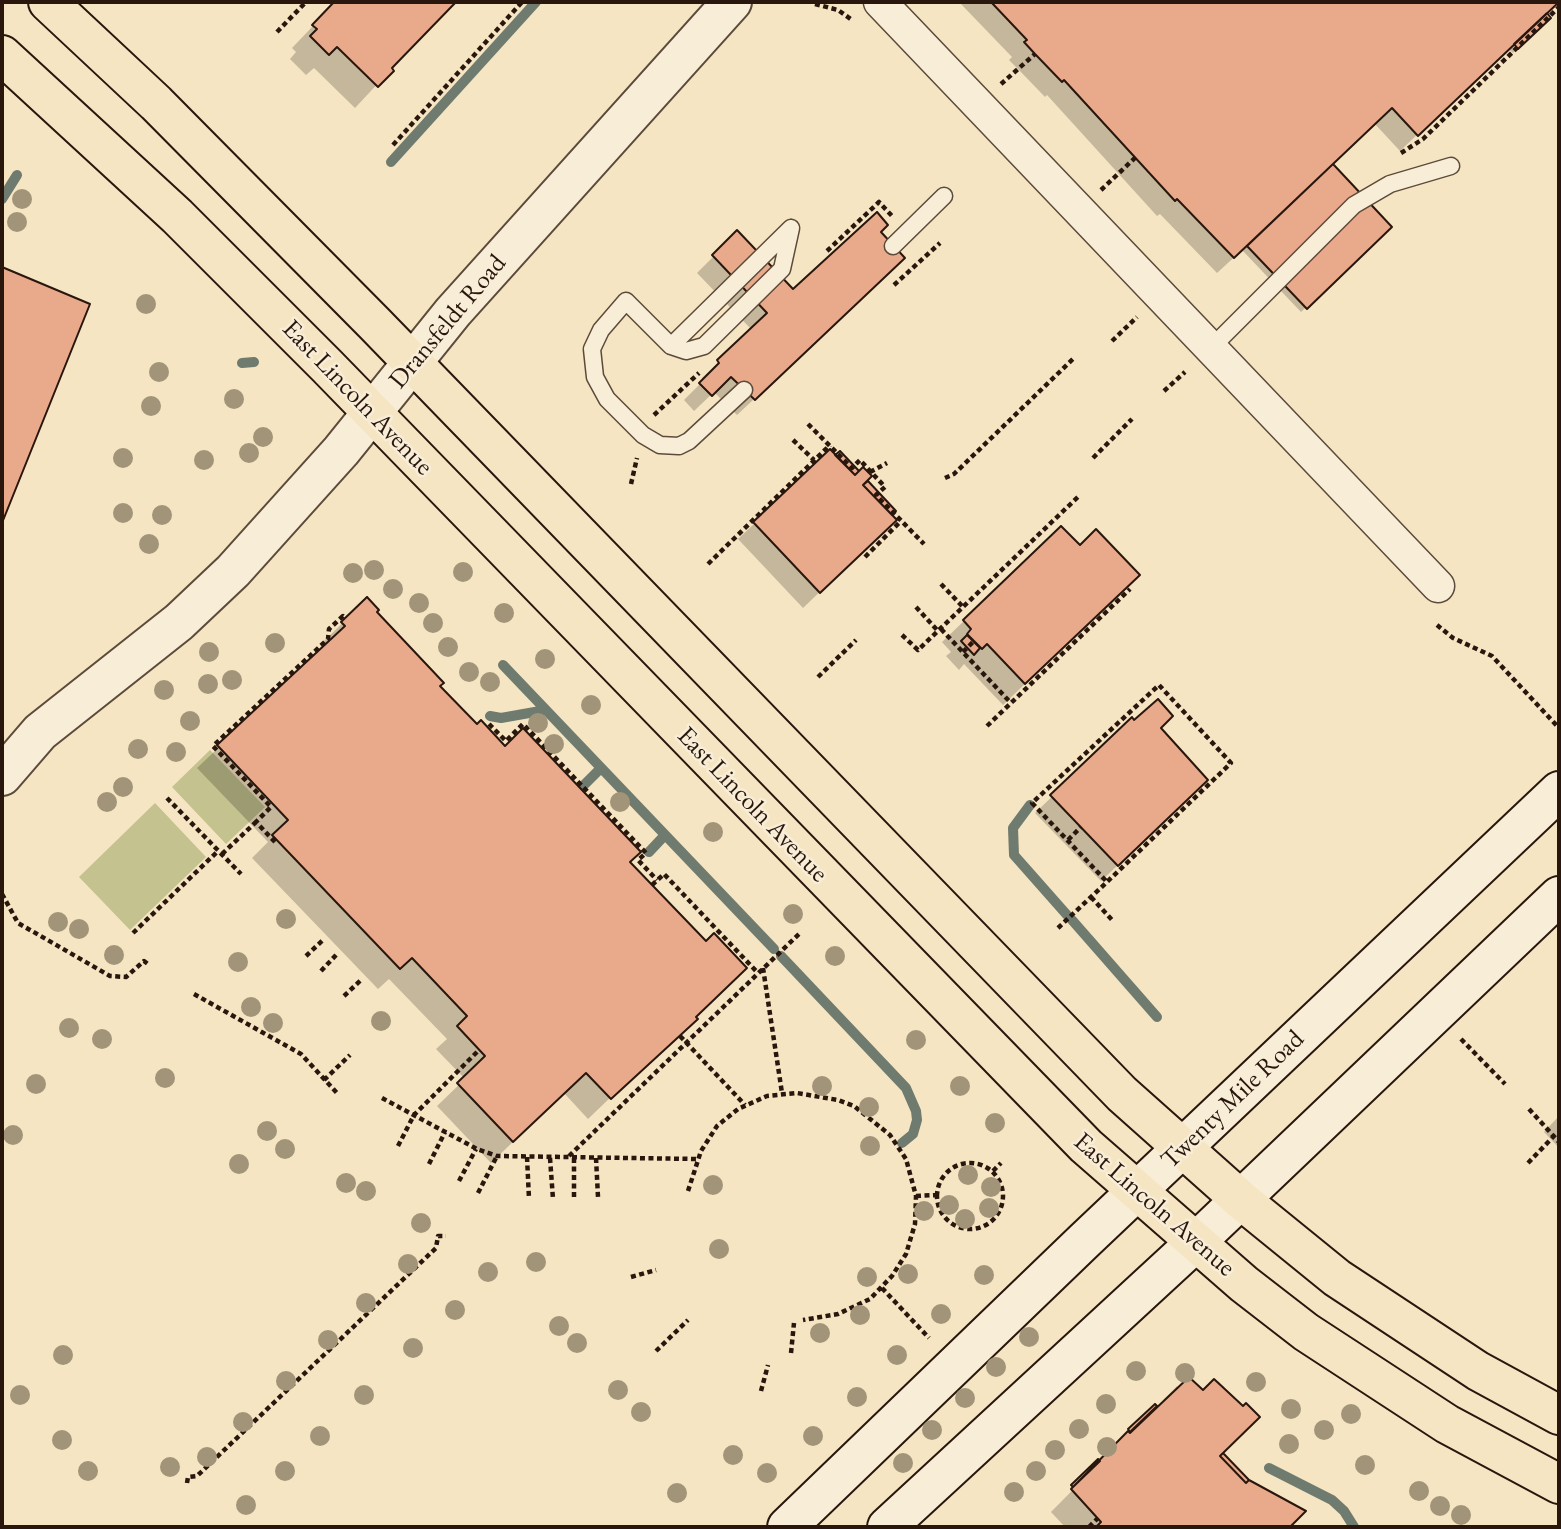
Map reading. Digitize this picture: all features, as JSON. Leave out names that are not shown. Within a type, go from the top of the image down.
[{"type":"main road","points":[[48,2],[209,156],[1079,1053],[1183,1150],[1312,1259],[1382,1310],[1478,1371],[1559,1415]]},
{"type":"main road","name":"Dransfeldt Road","points":[[2,776],[40,732],[179,622],[224,580],[373,413],[462,302],[732,2]]},
{"type":"main road","name":"East Lincoln Avenue","points":[[2,55],[177,216],[373,413],[1044,1105],[1137,1192],[1274,1308],[1384,1385],[1468,1436],[1559,1484]]},
{"type":"main road","name":"Twenty Mile Road","points":[[787,1527],[1559,791]]},
{"type":"main road","points":[[887,1527],[1241,1200],[1559,896]]},
{"type":"street","points":[[889,4],[1438,586]]},
{"type":"lane","points":[[1212,347],[1354,205],[1390,184],[1451,166]]},
{"type":"lane","points":[[893,246],[944,196]]},
{"type":"lane","points":[[671,346],[791,228],[782,269],[704,346],[686,351],[671,346],[626,301],[601,330],[591,358],[595,377],[607,399],[643,435],[660,445],[679,446],[700,433],[744,390]]},
{"type":"path","points":[[277,32],[306,2]]},
{"type":"path","points":[[393,145],[522,2]]},
{"type":"path","points":[[1525,38],[1559,7]]},
{"type":"path","points":[[1001,85],[1035,54]]},
{"type":"path","points":[[1101,191],[1137,156]]},
{"type":"path","points":[[827,251],[879,202],[898,221]]},
{"type":"path","points":[[894,285],[940,243]]},
{"type":"path","points":[[1112,341],[1137,317]]},
{"type":"path","points":[[945,478],[954,474],[1074,358]]},
{"type":"path","points":[[648,420],[703,369]]},
{"type":"path","points":[[1164,391],[1185,372]]},
{"type":"path","points":[[1093,458],[1132,419]]},
{"type":"path","points":[[808,424],[852,468],[860,460],[885,487],[876,495],[924,544]]},
{"type":"path","points":[[793,440],[814,460]]},
{"type":"path","points":[[708,564],[830,445]]},
{"type":"path","points":[[631,484],[638,449]]},
{"type":"path","points":[[870,472],[887,463]]},
{"type":"path","points":[[902,635],[918,650],[1080,495]]},
{"type":"path","points":[[864,557],[901,521]]},
{"type":"path","points":[[942,584],[963,607]]},
{"type":"path","points":[[987,726],[1130,589]]},
{"type":"path","points":[[916,607],[1011,703]]},
{"type":"path","points":[[133,933],[271,807],[213,746],[304,663],[328,639],[329,629],[343,616],[345,618]]},
{"type":"path","points":[[1437,625],[1453,638],[1492,656],[1559,728]]},
{"type":"path","points":[[818,677],[856,640]]},
{"type":"path","points":[[962,652],[974,641]]},
{"type":"path","points":[[1058,928],[1107,882],[1231,763],[1159,685],[1032,803],[1107,882]]},
{"type":"path","points":[[489,724],[506,741],[523,724],[646,853],[638,860],[657,880]]},
{"type":"path","points":[[167,798],[241,874]]},
{"type":"path","points":[[256,822],[275,842]]},
{"type":"path","points":[[1068,840],[1081,827]]},
{"type":"path","points":[[652,885],[664,874],[757,972]]},
{"type":"path","points":[[2,894],[18,923],[110,976],[126,977],[144,961],[148,964]]},
{"type":"path","points":[[1091,897],[1113,921]]},
{"type":"path","points":[[571,1157],[685,1042],[800,933]]},
{"type":"path","points":[[306,956],[323,940]]},
{"type":"path","points":[[321,971],[337,954]]},
{"type":"path","points":[[762,967],[782,1093]]},
{"type":"path","points":[[344,996],[361,980]]},
{"type":"path","points":[[194,994],[301,1054],[337,1093]]},
{"type":"path","points":[[680,1037],[745,1105]]},
{"type":"path","points":[[1461,1039],[1505,1084]]},
{"type":"path","points":[[398,1146],[414,1115],[479,1050]]},
{"type":"path","points":[[324,1080],[351,1055]]},
{"type":"path","points":[[688,1191],[697,1159],[717,1126],[745,1105],[782,1093],[838,1100],[854,1106],[875,1120],[890,1135],[906,1159],[916,1196],[916,1217],[909,1247],[897,1270],[882,1288],[848,1311],[803,1320]]},
{"type":"path","points":[[382,1098],[476,1149],[497,1156],[697,1159]]},
{"type":"path","points":[[1529,1109],[1559,1142]]},
{"type":"path","points":[[429,1164],[445,1132]]},
{"type":"path","points":[[1528,1163],[1554,1136]]},
{"type":"path","points":[[459,1181],[476,1149]]},
{"type":"path","points":[[478,1193],[497,1156]]},
{"type":"path","points":[[527,1157],[529,1199]]},
{"type":"path","points":[[550,1157],[553,1199]]},
{"type":"path","points":[[571,1157],[575,1198]]},
{"type":"path","points":[[596,1158],[597,1197]]},
{"type":"path","points":[[974,1163],[993,1171],[1001,1183],[1003,1196],[1000,1210],[986,1224],[966,1228],[953,1224],[943,1214],[937,1195],[944,1175],[954,1167],[974,1163]]},
{"type":"path","points":[[993,1171],[1001,1163]]},
{"type":"path","points":[[916,1196],[937,1195]]},
{"type":"path","points":[[187,1483],[188,1477],[197,1476],[436,1248],[438,1236],[446,1236]]},
{"type":"path","points":[[631,1277],[656,1270]]},
{"type":"path","points":[[882,1288],[929,1338]]},
{"type":"path","points":[[656,1351],[688,1320]]},
{"type":"path","points":[[791,1353],[794,1323]]},
{"type":"path","points":[[761,1391],[768,1365]]},
{"type":"path","points":[[1089,1527],[1098,1518]]},
{"type":"shaded area","points":[[210,750],[265,807],[226,844],[172,787]]},
{"type":"shaded area","points":[[155,803],[206,857],[130,930],[79,877]]},
{"type":"building","points":[[334,2],[456,2],[392,68],[394,71],[378,87],[337,47],[329,55],[310,36],[317,29],[312,25]]},
{"type":"building","points":[[991,2],[1559,2],[1418,136],[1392,108],[1234,258],[1177,199],[1175,201],[1064,80],[1062,82],[1035,54],[1024,42],[1027,40]]},
{"type":"building","points":[[1547,13],[1551,18],[1518,49],[1514,44]]},
{"type":"building","points":[[1333,164],[1392,227],[1307,309],[1247,246]]},
{"type":"building","points":[[877,212],[888,225],[881,232],[905,258],[755,400],[731,377],[712,396],[699,383],[719,363],[717,360],[767,313],[712,255],[737,230],[793,289]]},
{"type":"building","points":[[2,267],[90,304],[2,523]]},
{"type":"building","points":[[830,449],[855,475],[863,467],[872,476],[863,485],[897,520],[820,593],[753,522]]},
{"type":"building","points":[[840,451],[859,471],[855,475],[835,455]]},
{"type":"building","points":[[868,481],[896,511],[892,515],[863,485]]},
{"type":"building","points":[[1061,526],[1080,545],[1096,529],[1140,575],[1025,684],[987,644],[982,649],[967,634],[971,629],[963,620]]},
{"type":"building","points":[[367,597],[379,610],[377,612],[444,683],[440,686],[477,724],[481,720],[505,746],[523,728],[641,852],[630,862],[706,941],[714,933],[747,968],[696,1017],[698,1019],[611,1099],[586,1073],[513,1142],[457,1083],[485,1056],[457,1026],[467,1016],[412,958],[400,969],[272,835],[288,820],[217,745],[345,626],[341,622]]},
{"type":"building","points":[[967,635],[980,648],[974,655],[961,641]]},
{"type":"building","points":[[1158,699],[1173,716],[1161,728],[1208,780],[1118,866],[1050,795],[1132,717],[1134,720]]},
{"type":"building","points":[[1189,1377],[1203,1390],[1214,1379],[1243,1406],[1246,1403],[1260,1417],[1220,1456],[1246,1483],[1249,1480],[1306,1511],[1290,1527],[1096,1527],[1101,1522],[1071,1489],[1128,1431],[1130,1433]]},
{"type":"building","points":[[1155,1404],[1157,1406],[1130,1432],[1128,1429]]},
{"type":"building","points":[[1223,1453],[1249,1480],[1246,1483],[1220,1456]]},
{"type":"building","points":[[1098,1459],[1100,1461],[1073,1487],[1071,1485]]},
{"type":"waterway","points":[[391,162],[536,2]]},
{"type":"waterway","points":[[2,199],[17,175]]},
{"type":"waterway","points":[[242,363],[254,362]]},
{"type":"waterway","points":[[503,665],[774,949]]},
{"type":"waterway","points":[[490,716],[501,718],[546,710]]},
{"type":"waterway","points":[[584,785],[601,768]]},
{"type":"waterway","points":[[1030,805],[1013,828],[1014,855],[1067,915]]},
{"type":"waterway","points":[[649,852],[665,835]]},
{"type":"waterway","points":[[1072,920],[1157,1017]]},
{"type":"waterway","points":[[781,956],[906,1088],[917,1120],[913,1134],[902,1143]]},
{"type":"waterway","points":[[1269,1468],[1332,1500],[1344,1511],[1354,1527]]}]
